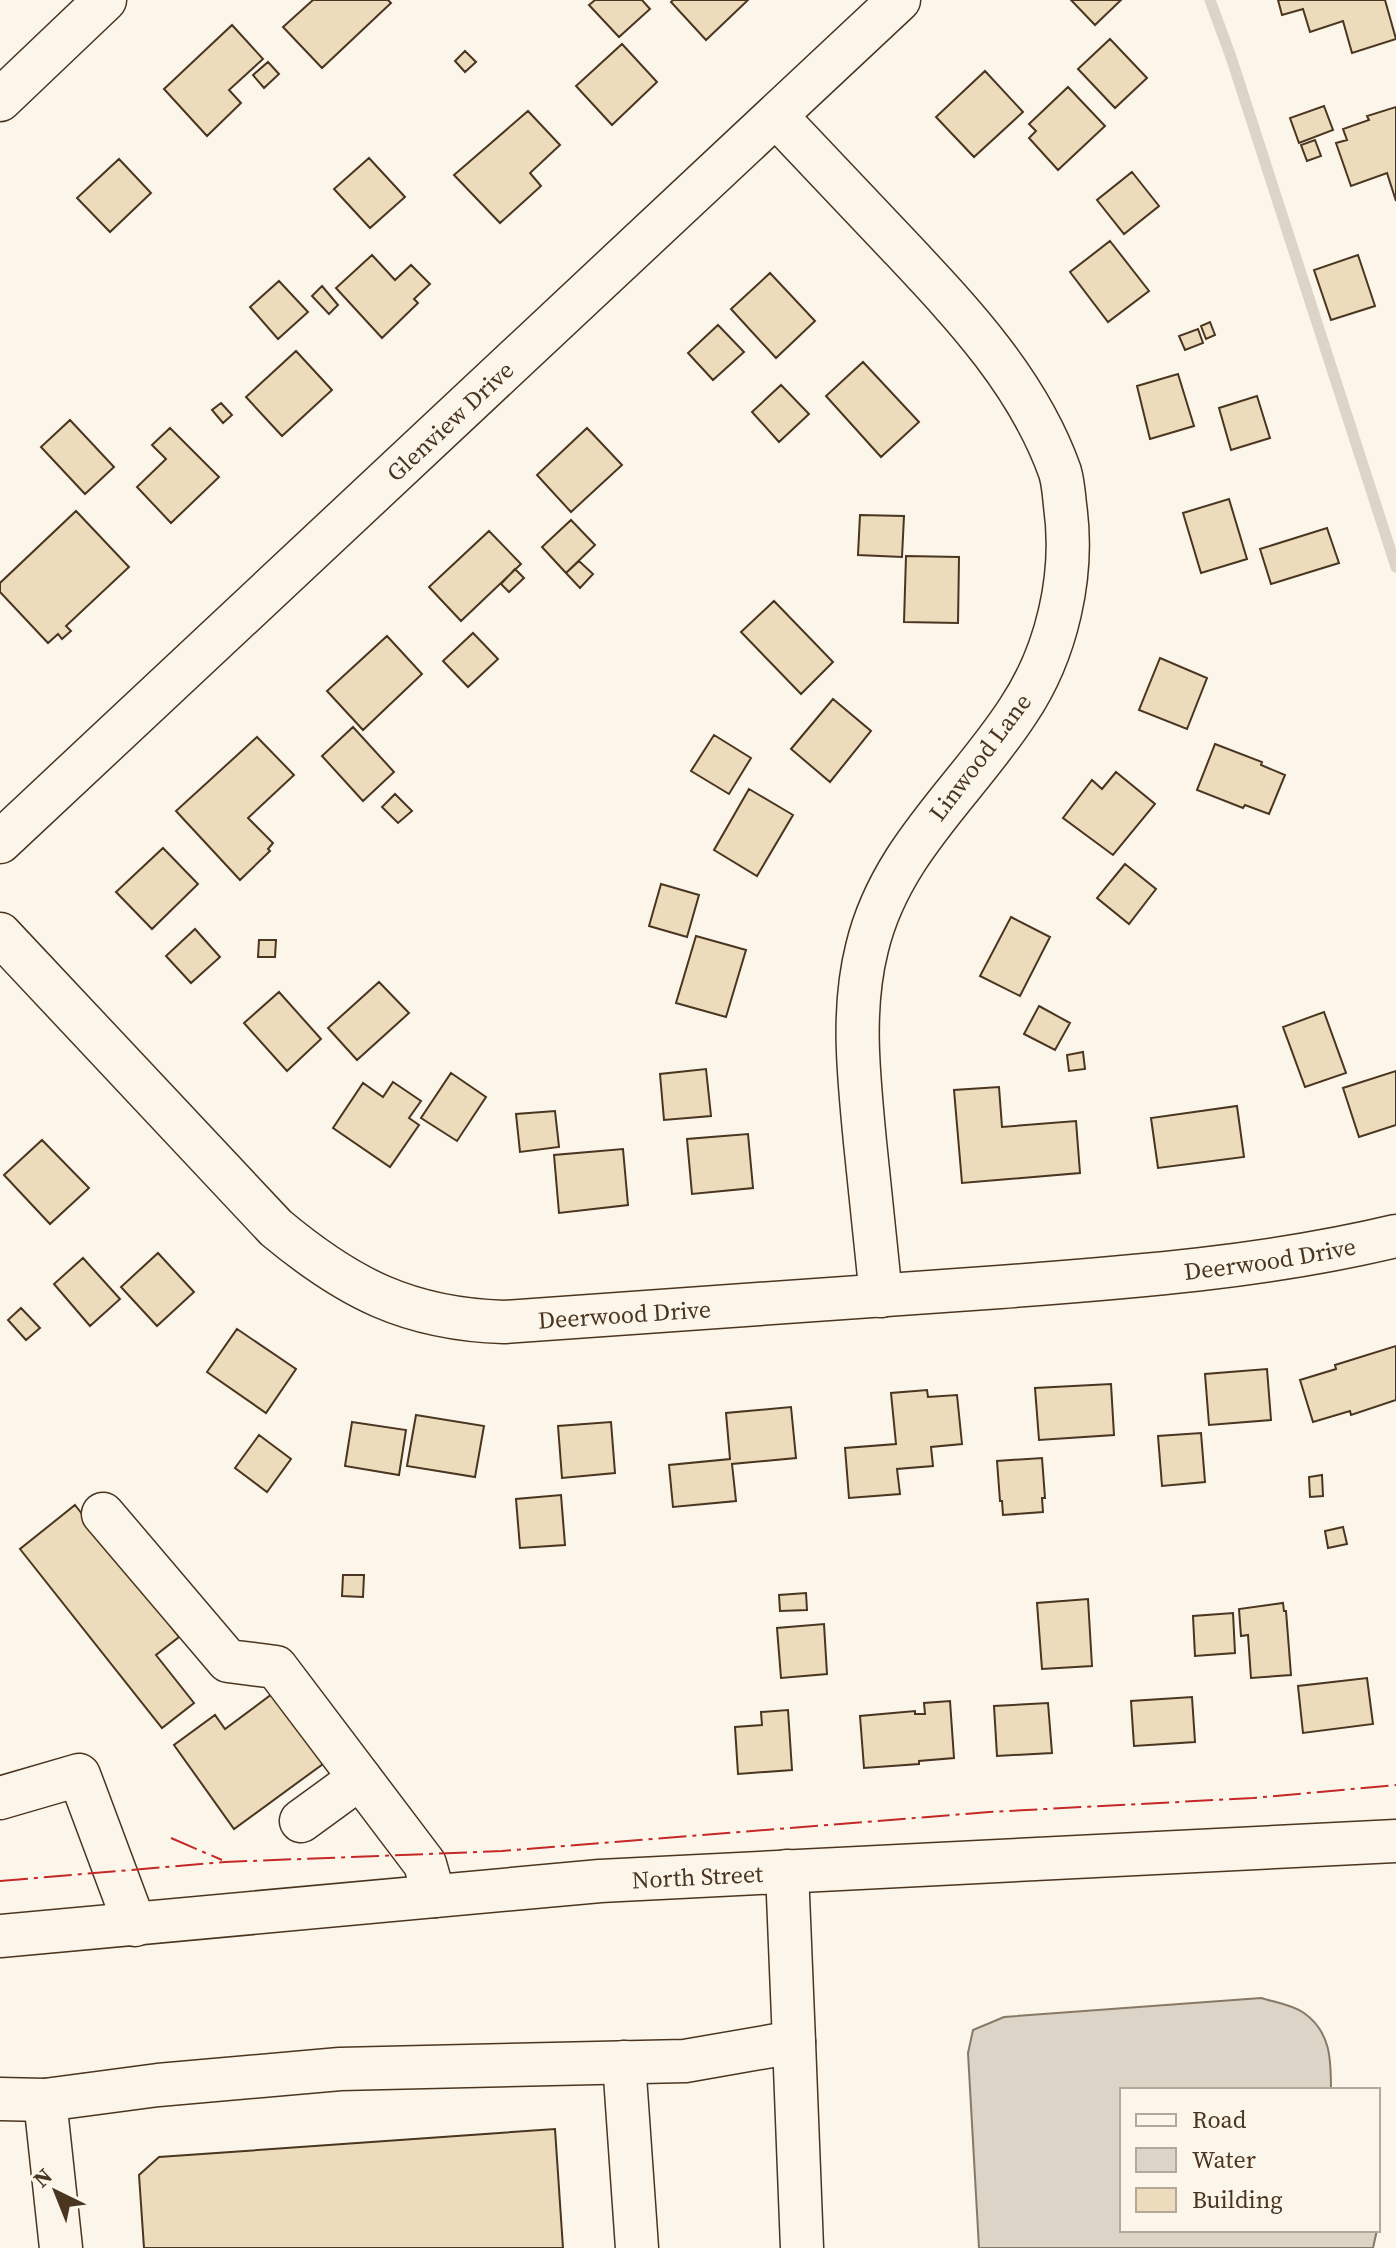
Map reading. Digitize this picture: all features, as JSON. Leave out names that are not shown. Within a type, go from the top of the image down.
[{"type":"street","points":[[0,100],[105,0]]},
{"type":"street","name":"Glenview Drive","points":[[0,842],[899,0]]},
{"type":"street","name":"Linwood Lane","points":[[776,116],[987,344],[1023,394],[1047,440],[1061,475],[1067,519],[1067,564],[1062,604],[1035,683],[1018,711],[893,877],[866,949],[858,1029],[858,1073],[881,1296]]},
{"type":"street","name":"Deerwood Drive","points":[[0,934],[276,1228],[311,1257],[384,1299],[442,1317],[504,1322],[881,1296],[1217,1268],[1281,1259],[1396,1236]]},
{"type":"street","points":[[103,1514],[228,1661],[276,1667],[425,1864],[434,1896]]},
{"type":"street","points":[[0,1798],[79,1775],[135,1925]]},
{"type":"street","points":[[301,1821],[360,1778]]},
{"type":"street","name":"North Street","points":[[0,1936],[600,1881],[1396,1841]]},
{"type":"street","points":[[787,1871],[802,2248]]},
{"type":"street","points":[[0,2099],[45,2100],[158,2085],[340,2069],[685,2061],[794,2042]]},
{"type":"street","points":[[624,2062],[637,2248]]},
{"type":"street","points":[[45,2100],[61,2248]]},
{"type":"water","points":[[1261,1998],[1300,2010],[1320,2029],[1328,2047],[1331,2088],[1120,2088],[1120,2232],[1377,2232],[1373,2248],[979,2248],[968,2053],[973,2030],[1004,2017]]},
{"type":"building","points":[[313,0],[388,0],[391,3],[322,68],[283,27]]},
{"type":"building","points":[[595,0],[642,0],[650,9],[619,37],[589,5]]},
{"type":"building","points":[[748,0],[706,40],[671,2]]},
{"type":"building","points":[[1071,0],[1121,0],[1095,25]]},
{"type":"building","points":[[1278,0],[1385,0],[1396,39],[1352,53],[1343,21],[1310,32],[1303,9],[1282,15]]},
{"type":"building","points":[[232,25],[263,59],[229,90],[241,103],[207,136],[164,89]]},
{"type":"building","points":[[1110,39],[1147,78],[1115,108],[1078,69]]},
{"type":"building","points":[[622,44],[657,82],[612,125],[576,86]]},
{"type":"building","points":[[465,51],[476,62],[465,72],[455,61]]},
{"type":"building","points":[[268,62],[279,74],[264,88],[253,75]]},
{"type":"building","points":[[985,71],[1023,112],[974,157],[936,117]]},
{"type":"building","points":[[1068,87],[1105,126],[1058,170],[1029,138],[1036,131],[1029,124]]},
{"type":"building","points":[[1324,106],[1333,130],[1299,143],[1290,118]]},
{"type":"building","points":[[1396,107],[1396,201],[1387,173],[1351,186],[1336,143],[1347,140],[1343,129],[1369,120],[1367,116]]},
{"type":"building","points":[[528,111],[560,145],[530,173],[541,186],[500,223],[454,175]]},
{"type":"building","points":[[1315,140],[1321,156],[1307,161],[1301,145]]},
{"type":"building","points":[[369,158],[405,197],[370,228],[334,189]]},
{"type":"building","points":[[119,159],[151,193],[110,232],[77,198]]},
{"type":"building","points":[[1132,172],[1159,206],[1124,234],[1097,200]]},
{"type":"building","points":[[1110,241],[1149,291],[1108,322],[1070,272]]},
{"type":"building","points":[[372,255],[395,280],[411,265],[430,284],[414,299],[418,303],[382,338],[336,288]]},
{"type":"building","points":[[1358,255],[1375,306],[1331,320],[1314,270]]},
{"type":"building","points":[[770,273],[815,321],[776,358],[731,309]]},
{"type":"building","points":[[279,281],[308,312],[278,339],[250,307]]},
{"type":"building","points":[[322,286],[338,305],[329,314],[312,296]]},
{"type":"building","points":[[1210,322],[1215,335],[1206,339],[1201,326]]},
{"type":"building","points":[[718,325],[744,352],[713,380],[688,353]]},
{"type":"building","points":[[1198,329],[1203,343],[1185,350],[1179,336]]},
{"type":"building","points":[[296,351],[332,390],[282,436],[246,397]]},
{"type":"building","points":[[863,362],[919,422],[881,457],[826,396]]},
{"type":"building","points":[[1178,374],[1194,426],[1150,439],[1137,386]]},
{"type":"building","points":[[781,385],[809,414],[779,442],[752,412]]},
{"type":"building","points":[[1257,396],[1270,438],[1231,450],[1219,408]]},
{"type":"building","points":[[221,403],[232,415],[223,423],[212,410]]},
{"type":"building","points":[[70,420],[114,467],[85,494],[41,447]]},
{"type":"building","points":[[170,428],[219,477],[171,523],[137,487],[166,459],[152,445]]},
{"type":"building","points":[[587,428],[622,465],[571,512],[537,475]]},
{"type":"building","points":[[1229,499],[1247,559],[1201,573],[1183,513]]},
{"type":"building","points":[[76,511],[129,567],[66,626],[71,631],[62,639],[58,634],[48,643],[0,592],[0,583]]},
{"type":"building","points":[[860,515],[904,516],[902,557],[858,555]]},
{"type":"building","points":[[571,520],[595,545],[566,573],[542,547]]},
{"type":"building","points":[[1327,528],[1339,563],[1271,584],[1260,549]]},
{"type":"building","points":[[489,531],[521,564],[461,621],[429,587]]},
{"type":"building","points":[[906,556],[959,557],[958,623],[904,622]]},
{"type":"building","points":[[579,561],[593,574],[580,588],[566,573]]},
{"type":"building","points":[[515,569],[524,578],[509,592],[501,584]]},
{"type":"building","points":[[774,601],[833,662],[801,694],[741,632]]},
{"type":"building","points":[[473,633],[498,659],[468,687],[443,661]]},
{"type":"building","points":[[387,636],[422,674],[363,730],[327,691]]},
{"type":"building","points":[[1160,658],[1207,678],[1187,729],[1139,710]]},
{"type":"building","points":[[833,699],[871,731],[830,782],[791,749]]},
{"type":"building","points":[[353,727],[394,772],[363,801],[322,756]]},
{"type":"building","points":[[714,735],[751,758],[729,794],[691,771]]},
{"type":"building","points":[[257,737],[294,775],[248,818],[273,843],[268,849],[270,851],[240,880],[176,811]]},
{"type":"building","points":[[1215,744],[1262,762],[1261,765],[1285,775],[1269,814],[1245,805],[1243,808],[1197,790]]},
{"type":"building","points":[[1116,772],[1155,804],[1113,855],[1063,818],[1092,780],[1102,789]]},
{"type":"building","points":[[749,789],[793,815],[757,876],[714,850]]},
{"type":"building","points":[[395,794],[412,811],[398,823],[382,807]]},
{"type":"building","points":[[163,848],[198,884],[152,929],[116,892]]},
{"type":"building","points":[[1125,864],[1156,889],[1129,924],[1097,898]]},
{"type":"building","points":[[661,884],[699,895],[687,937],[649,926]]},
{"type":"building","points":[[1011,917],[1050,937],[1020,996],[980,976]]},
{"type":"building","points":[[195,929],[220,957],[191,983],[166,956]]},
{"type":"building","points":[[696,936],[746,950],[726,1017],[676,1003]]},
{"type":"building","points":[[259,940],[276,940],[275,957],[258,957]]},
{"type":"building","points":[[379,982],[409,1013],[357,1060],[328,1028]]},
{"type":"building","points":[[279,992],[321,1039],[287,1071],[244,1023]]},
{"type":"building","points":[[1039,1006],[1070,1023],[1055,1050],[1024,1034]]},
{"type":"building","points":[[1324,1012],[1346,1073],[1305,1087],[1283,1027]]},
{"type":"building","points":[[1083,1052],[1085,1069],[1069,1071],[1067,1055]]},
{"type":"building","points":[[706,1069],[711,1116],[664,1120],[660,1074]]},
{"type":"building","points":[[1396,1071],[1396,1125],[1359,1137],[1343,1088]]},
{"type":"building","points":[[451,1073],[486,1097],[457,1141],[421,1118]]},
{"type":"building","points":[[393,1082],[421,1101],[409,1118],[419,1125],[390,1167],[333,1128],[363,1083],[383,1097]]},
{"type":"building","points":[[999,1087],[1002,1127],[1076,1121],[1080,1173],[962,1183],[954,1090]]},
{"type":"building","points":[[1237,1106],[1244,1157],[1158,1168],[1151,1118]]},
{"type":"building","points":[[555,1111],[559,1147],[520,1152],[516,1114]]},
{"type":"building","points":[[748,1134],[753,1188],[692,1194],[687,1139]]},
{"type":"building","points":[[42,1140],[89,1188],[50,1224],[4,1175]]},
{"type":"building","points":[[623,1149],[628,1205],[559,1213],[554,1155]]},
{"type":"building","points":[[158,1253],[194,1292],[157,1326],[121,1287]]},
{"type":"building","points":[[83,1258],[120,1299],[90,1326],[54,1284]]},
{"type":"building","points":[[21,1308],[40,1328],[26,1340],[8,1320]]},
{"type":"building","points":[[237,1329],[296,1369],[266,1413],[207,1372]]},
{"type":"building","points":[[1396,1346],[1396,1400],[1351,1415],[1350,1411],[1313,1422],[1300,1380],[1336,1369],[1335,1365]]},
{"type":"building","points":[[1267,1369],[1271,1420],[1209,1425],[1205,1374]]},
{"type":"building","points":[[1111,1384],[1114,1435],[1039,1440],[1035,1388]]},
{"type":"building","points":[[927,1390],[928,1397],[957,1395],[962,1444],[931,1447],[933,1466],[897,1469],[900,1494],[849,1498],[845,1448],[896,1444],[891,1393]]},
{"type":"building","points":[[791,1407],[796,1458],[732,1464],[736,1501],[673,1507],[669,1465],[730,1459],[726,1413]]},
{"type":"building","points":[[416,1415],[484,1426],[475,1477],[407,1466]]},
{"type":"building","points":[[352,1422],[406,1430],[399,1475],[345,1466]]},
{"type":"building","points":[[611,1422],[615,1473],[562,1478],[558,1426]]},
{"type":"building","points":[[1201,1433],[1205,1482],[1162,1486],[1158,1436]]},
{"type":"building","points":[[259,1435],[291,1459],[267,1492],[235,1468]]},
{"type":"building","points":[[1042,1458],[1043,1512],[1003,1515],[997,1461]]},
{"type":"building","points":[[1322,1475],[1323,1496],[1310,1497],[1309,1477]]},
{"type":"building","points":[[561,1495],[565,1545],[520,1548],[516,1499]]},
{"type":"building","points":[[75,1505],[179,1637],[156,1655],[194,1703],[162,1728],[20,1549]]},
{"type":"building","points":[[1343,1527],[1347,1544],[1328,1548],[1325,1531]]},
{"type":"building","points":[[343,1575],[364,1575],[363,1597],[342,1596]]},
{"type":"building","points":[[806,1593],[807,1610],[780,1611],[779,1595]]},
{"type":"building","points":[[1088,1599],[1092,1666],[1042,1669],[1037,1603]]},
{"type":"building","points":[[1283,1603],[1291,1675],[1251,1678],[1248,1635],[1241,1636],[1239,1609]]},
{"type":"building","points":[[1233,1613],[1235,1653],[1195,1656],[1193,1616]]},
{"type":"building","points":[[824,1624],[827,1674],[781,1678],[777,1628]]},
{"type":"building","points":[[1367,1678],[1373,1724],[1303,1733],[1298,1686]]},
{"type":"building","points":[[272,1694],[323,1764],[234,1829],[174,1745],[215,1715],[225,1729]]},
{"type":"building","points":[[1192,1697],[1195,1742],[1134,1746],[1131,1701]]},
{"type":"building","points":[[950,1701],[954,1758],[864,1768],[860,1716],[915,1711],[915,1714],[925,1714],[924,1703]]},
{"type":"building","points":[[1048,1703],[1052,1753],[997,1756],[994,1706]]},
{"type":"building","points":[[788,1710],[792,1770],[738,1774],[735,1727],[762,1725],[761,1712]]},
{"type":"building","points":[[555,2129],[563,2248],[144,2248],[139,2175],[159,2157]]},
{"type":"waterway","points":[[1210,0],[1396,567]]},
{"type":"power","points":[[0,1881],[225,1862],[502,1851],[989,1812],[1253,1798],[1396,1785]]},
{"type":"power","points":[[171,1838],[222,1860]]}]
